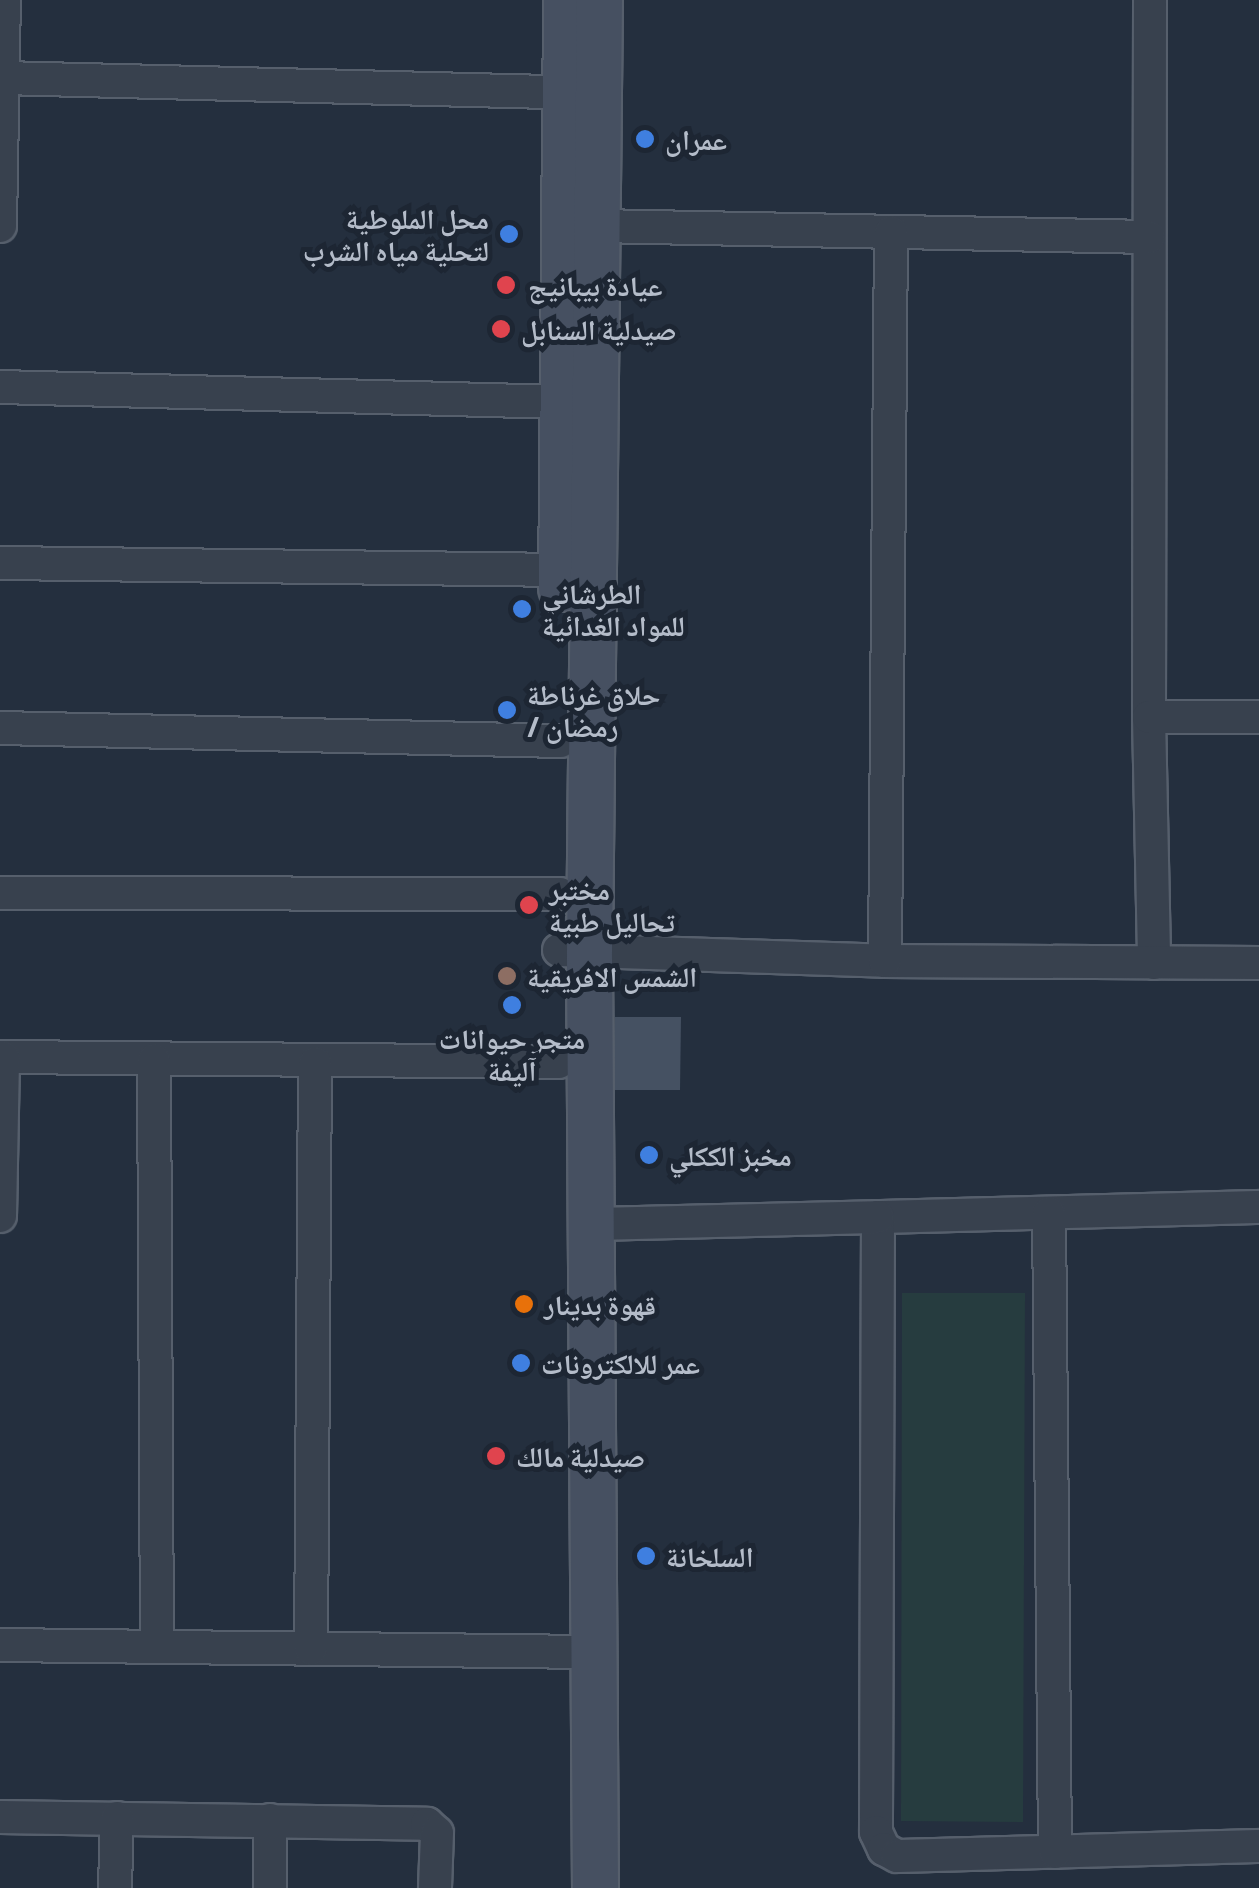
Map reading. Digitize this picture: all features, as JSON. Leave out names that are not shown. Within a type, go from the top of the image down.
[{"type":"street","points":[[0,226],[4,0]]},
{"type":"street","points":[[566,0],[596,226],[574,951],[592,1224],[579,1652],[567,1888]]},
{"type":"street","points":[[595,1888],[579,1652],[559,1062],[574,951],[560,894],[562,402],[581,92],[600,0]]},
{"type":"street","points":[[1150,0],[1148,717],[1154,963]]},
{"type":"street","points":[[2,99],[581,92]]},
{"type":"street","points":[[596,226],[1150,237]]},
{"type":"street","points":[[885,961],[891,232]]},
{"type":"street","points":[[0,387],[562,402]]},
{"type":"street","points":[[0,563],[562,570]]},
{"type":"street","points":[[1148,717],[1259,718]]},
{"type":"street","points":[[0,728],[561,742]]},
{"type":"street","points":[[0,893],[560,894]]},
{"type":"street","points":[[574,951],[885,961],[1259,963]]},
{"type":"street","points":[[0,1216],[2,1057],[559,1062]]},
{"type":"street","points":[[154,1060],[157,1647]]},
{"type":"street","points":[[312,1650],[315,1062]]},
{"type":"street","points":[[592,1224],[1259,1207]]},
{"type":"street","points":[[1048,1212],[1055,1852]]},
{"type":"street","points":[[878,1217],[876,1832],[884,1850],[897,1856],[1259,1846]]},
{"type":"street","points":[[0,1644],[579,1652]]},
{"type":"street","points":[[0,1816],[427,1824],[437,1833],[435,1888]]},
{"type":"street","points":[[115,1888],[117,1818]]},
{"type":"street","points":[[270,1820],[270,1888]]},
{"type":"green space","points":[[902,1293],[1025,1293],[1023,1822],[901,1821]]},
{"type":"building","points":[[615,1017],[681,1017],[680,1090],[615,1090]]},
{"type":"place","name":"عمران","points":[[645,139]]},
{"type":"place","name":"محل الملوطية لتحلية مياه الشرب","points":[[509,234]]},
{"type":"place","name":"عيادة بيبانيج","points":[[506,285]]},
{"type":"place","name":"صيدلية السنابل","points":[[501,329]]},
{"type":"place","name":"الطرشاني للمواد الغدائية","points":[[522,609]]},
{"type":"place","name":"حلاق غرناطة / رمضان","points":[[507,710]]},
{"type":"place","name":"مختبر تحاليل طبية","points":[[529,905]]},
{"type":"place","name":"الشمس الافريقية","points":[[507,976]]},
{"type":"place","name":"متجر حيوانات آليفة","points":[[512,1005]]},
{"type":"place","name":"مخبز الككلي","points":[[649,1155]]},
{"type":"place","name":"قهوة بدينار","points":[[524,1304]]},
{"type":"place","name":"عمر للالكترونات","points":[[521,1363]]},
{"type":"place","name":"صيدلية مالك","points":[[496,1456]]},
{"type":"place","name":"السلخانة","points":[[646,1556]]}]
